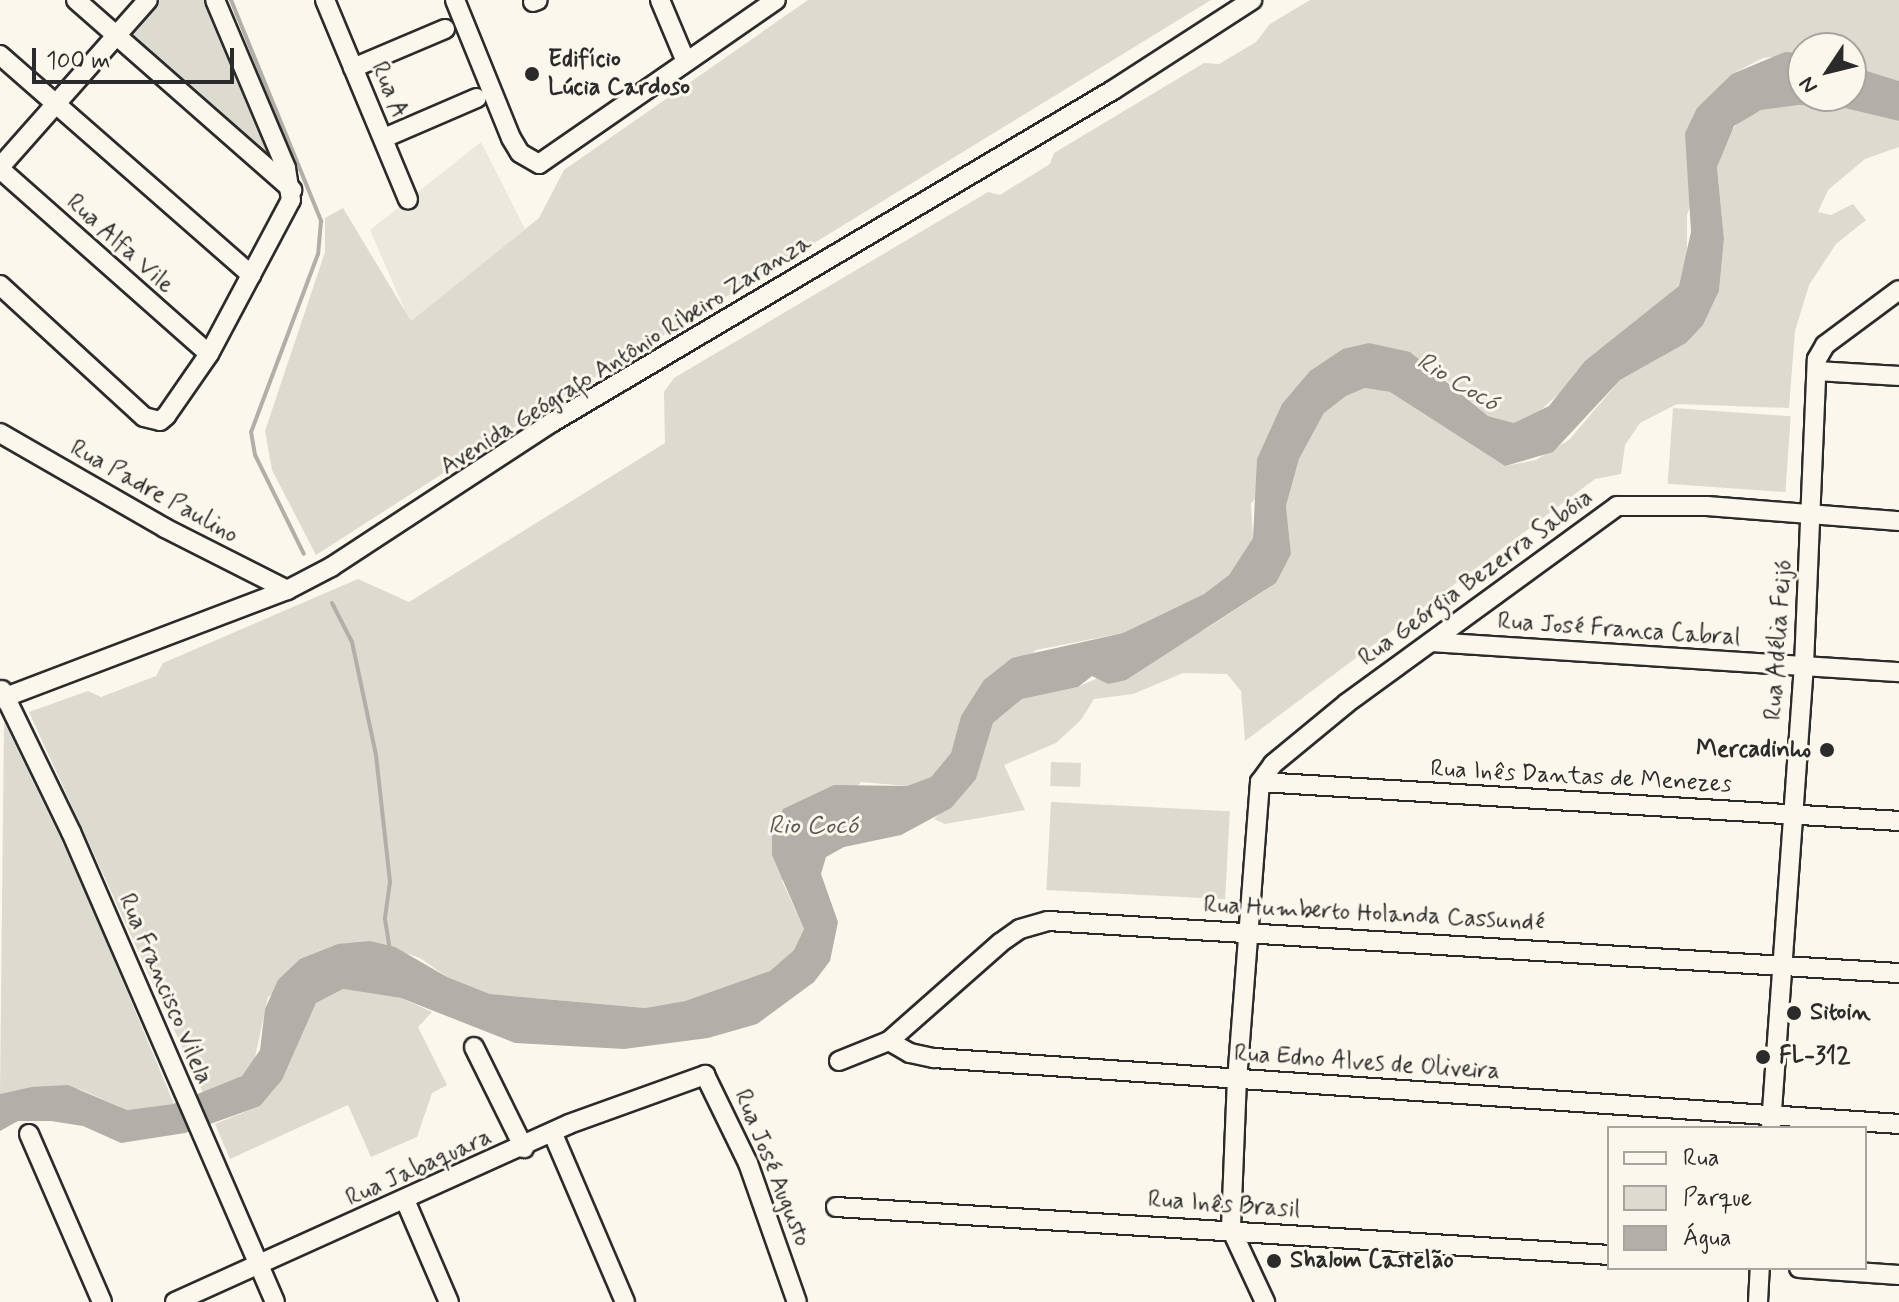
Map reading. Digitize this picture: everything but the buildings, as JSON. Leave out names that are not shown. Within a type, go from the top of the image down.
[{"type":"street","points":[[76,0],[292,190]]},
{"type":"street","points":[[0,168],[148,0]]},
{"type":"street","points":[[0,285],[144,417],[160,421],[166,416],[209,354],[288,208],[292,190],[286,168],[215,0]]},
{"type":"street","name":"Rua A","points":[[325,0],[408,199]]},
{"type":"street","points":[[455,0],[520,153],[539,164],[776,0]]},
{"type":"street","points":[[660,0],[686,62]]},
{"type":"street","name":"Avenida Geógrafo Antônio Ribeiro Zaranza","points":[[2,695],[287,590],[403,523],[551,423],[1113,90],[1252,0]]},
{"type":"street","points":[[353,68],[445,29]]},
{"type":"street","points":[[0,55],[251,275]]},
{"type":"street","points":[[384,138],[477,98]]},
{"type":"street","name":"Rua Alfa Vile","points":[[0,168],[209,354]]},
{"type":"street","name":"Rua Adélia Feijó","points":[[1771,1122],[1789,814],[1804,665],[1817,371],[1825,345],[1899,290]]},
{"type":"street","points":[[1817,371],[1899,376]]},
{"type":"street","name":"Rua Padre Paulino","points":[[0,433],[165,528],[287,590]]},
{"type":"street","name":"Rua Geórgia Bezerra Sabóia","points":[[1260,782],[1295,744],[1591,520],[1617,506],[1899,521]]},
{"type":"street","name":"Rua José Franca Cabral","points":[[1432,642],[1899,672]]},
{"type":"street","name":"Rua Francisco Vilela","points":[[2,695],[176,1076],[275,1302]]},
{"type":"street","points":[[1260,782],[1237,1078],[1231,1229],[1265,1302]]},
{"type":"street","name":"Rua Inês Dantas de Menezes","points":[[1260,782],[1899,821]]},
{"type":"street","name":"Rua Humberto Holanda Cassundé","points":[[889,1041],[1000,943],[1034,923],[1250,931],[1899,973]]},
{"type":"street","points":[[839,1061],[889,1041]]},
{"type":"street","name":"Rua Edno Alves de Oliveira","points":[[889,1041],[910,1053],[934,1058],[1237,1078],[1771,1122],[1899,1124]]},
{"type":"street","points":[[474,1047],[524,1148]]},
{"type":"street","name":"Rua José Augusto","points":[[683,1079],[705,1075],[719,1098],[769,1216],[797,1302]]},
{"type":"street","name":"Rua Jabaquara","points":[[175,1302],[683,1079]]},
{"type":"street","points":[[29,1134],[102,1302]]},
{"type":"street","points":[[553,1134],[625,1302]]},
{"type":"street","points":[[405,1200],[449,1302]]},
{"type":"street","name":"Rua Inês Brasil","points":[[836,1207],[1231,1229],[1607,1255]]},
{"type":"street","points":[[1758,1302],[1760,1270]]},
{"type":"street","points":[[1828,1270],[1899,1275]]},
{"type":"shaded area","points":[[481,142],[525,229],[410,322],[370,230]]},
{"type":"green space","points":[[160,0],[209,0],[277,162],[273,166],[132,46],[129,35]]},
{"type":"green space","points":[[808,0],[1211,0],[543,409],[316,555],[272,470],[265,431],[325,252],[325,218],[343,208],[411,321],[539,218],[564,170]]},
{"type":"green space","points":[[1310,0],[1899,0],[1899,81],[1867,71],[1867,32],[1787,32],[1787,55],[1763,58],[1732,74],[1687,215],[1687,269],[1679,286],[1532,418],[1514,423],[1488,416],[1427,363],[1369,343],[1251,504],[1253,538],[1229,575],[1204,594],[1123,633],[1036,650],[961,716],[951,753],[931,777],[907,786],[861,782],[782,881],[804,929],[794,950],[770,971],[685,1001],[645,1008],[490,994],[447,977],[420,958],[370,941],[345,945],[268,997],[254,1062],[242,1076],[204,1095],[29,712],[88,691],[101,697],[156,676],[163,663],[358,579],[409,602],[665,443],[664,392],[674,378],[988,192],[1000,195],[1050,164],[1054,153],[1204,63],[1219,64],[1256,42],[1270,24]]},
{"type":"green space","points":[[1787,107],[1787,112],[1861,112],[1899,121],[1899,147],[1865,159],[1828,190],[1818,212],[1831,215],[1853,204],[1866,220],[1836,244],[1809,285],[1795,331],[1789,408],[1677,404],[1640,423],[1625,445],[1621,474],[1595,479],[1245,741],[1241,691],[1227,674],[1183,673],[1133,694],[1094,699],[1081,720],[1056,743],[1004,765],[1025,810],[945,824],[934,819],[976,779],[993,723],[1022,699],[1078,687],[1206,629],[1276,583],[1291,554],[1286,506],[1299,459],[1324,413],[1346,396],[1365,388],[1390,392],[1505,466],[1536,460],[1569,440],[1620,380],[1686,343],[1703,325],[1719,291],[1724,239],[1717,167],[1724,142],[1739,121],[1761,110]]},
{"type":"green space","points":[[1673,408],[1791,416],[1785,492],[1668,484]]},
{"type":"green space","points":[[4,722],[78,874],[174,1104],[127,1110],[80,1089],[31,1087],[0,1094]]},
{"type":"green space","points":[[1051,762],[1081,763],[1080,787],[1050,786]]},
{"type":"green space","points":[[1051,802],[1230,811],[1225,899],[1046,890]]},
{"type":"green space","points":[[343,989],[401,998],[432,1012],[418,1027],[447,1085],[432,1093],[417,1137],[371,1157],[348,1105],[230,1159],[215,1124],[260,1106],[282,1080],[316,1003]]},
{"type":"water","name":"Rio Cocó","points":[[1787,52],[1787,107],[1761,110],[1734,126],[1717,167],[1724,239],[1719,291],[1703,325],[1686,343],[1620,380],[1553,452],[1505,466],[1390,392],[1365,388],[1346,396],[1324,413],[1299,459],[1286,506],[1291,554],[1276,583],[1126,680],[1108,684],[1092,676],[1078,687],[1022,699],[993,723],[976,779],[951,808],[901,835],[844,847],[826,857],[821,874],[838,922],[830,961],[814,982],[757,1024],[708,1038],[624,1049],[515,1043],[401,998],[343,989],[316,1003],[282,1080],[260,1106],[185,1133],[121,1143],[83,1126],[51,1121],[18,1121],[0,1131],[0,1094],[31,1087],[68,1085],[127,1110],[173,1104],[242,1076],[260,1050],[265,1009],[278,980],[300,959],[338,944],[370,941],[395,947],[447,977],[490,994],[645,1008],[685,1001],[770,971],[794,950],[804,929],[772,855],[772,833],[783,809],[834,785],[907,786],[931,777],[951,753],[961,716],[984,680],[1012,658],[1123,633],[1204,594],[1229,575],[1253,538],[1257,459],[1282,404],[1310,371],[1343,349],[1369,343],[1410,352],[1488,416],[1514,423],[1549,406],[1585,361],[1679,286],[1691,232],[1685,133],[1697,108],[1732,74]]},
{"type":"water","name":"Rio Cocó","points":[[1867,71],[1899,81],[1899,121],[1861,112],[1867,112]]},
{"type":"waterway","points":[[231,0],[321,221],[318,254],[251,432],[255,455],[304,554]]},
{"type":"waterway","points":[[332,603],[352,642],[376,755],[390,882],[385,919],[390,951]]},
{"type":"place","name":"Edifício Lúcia Cardoso","points":[[532,74]]},
{"type":"place","name":"Mercadinho","points":[[1827,750]]},
{"type":"place","name":"Sitoin","points":[[1794,1013]]},
{"type":"place","name":"FL-312","points":[[1763,1057]]},
{"type":"place","name":"Shalom Castelão","points":[[1274,1261]]}]
